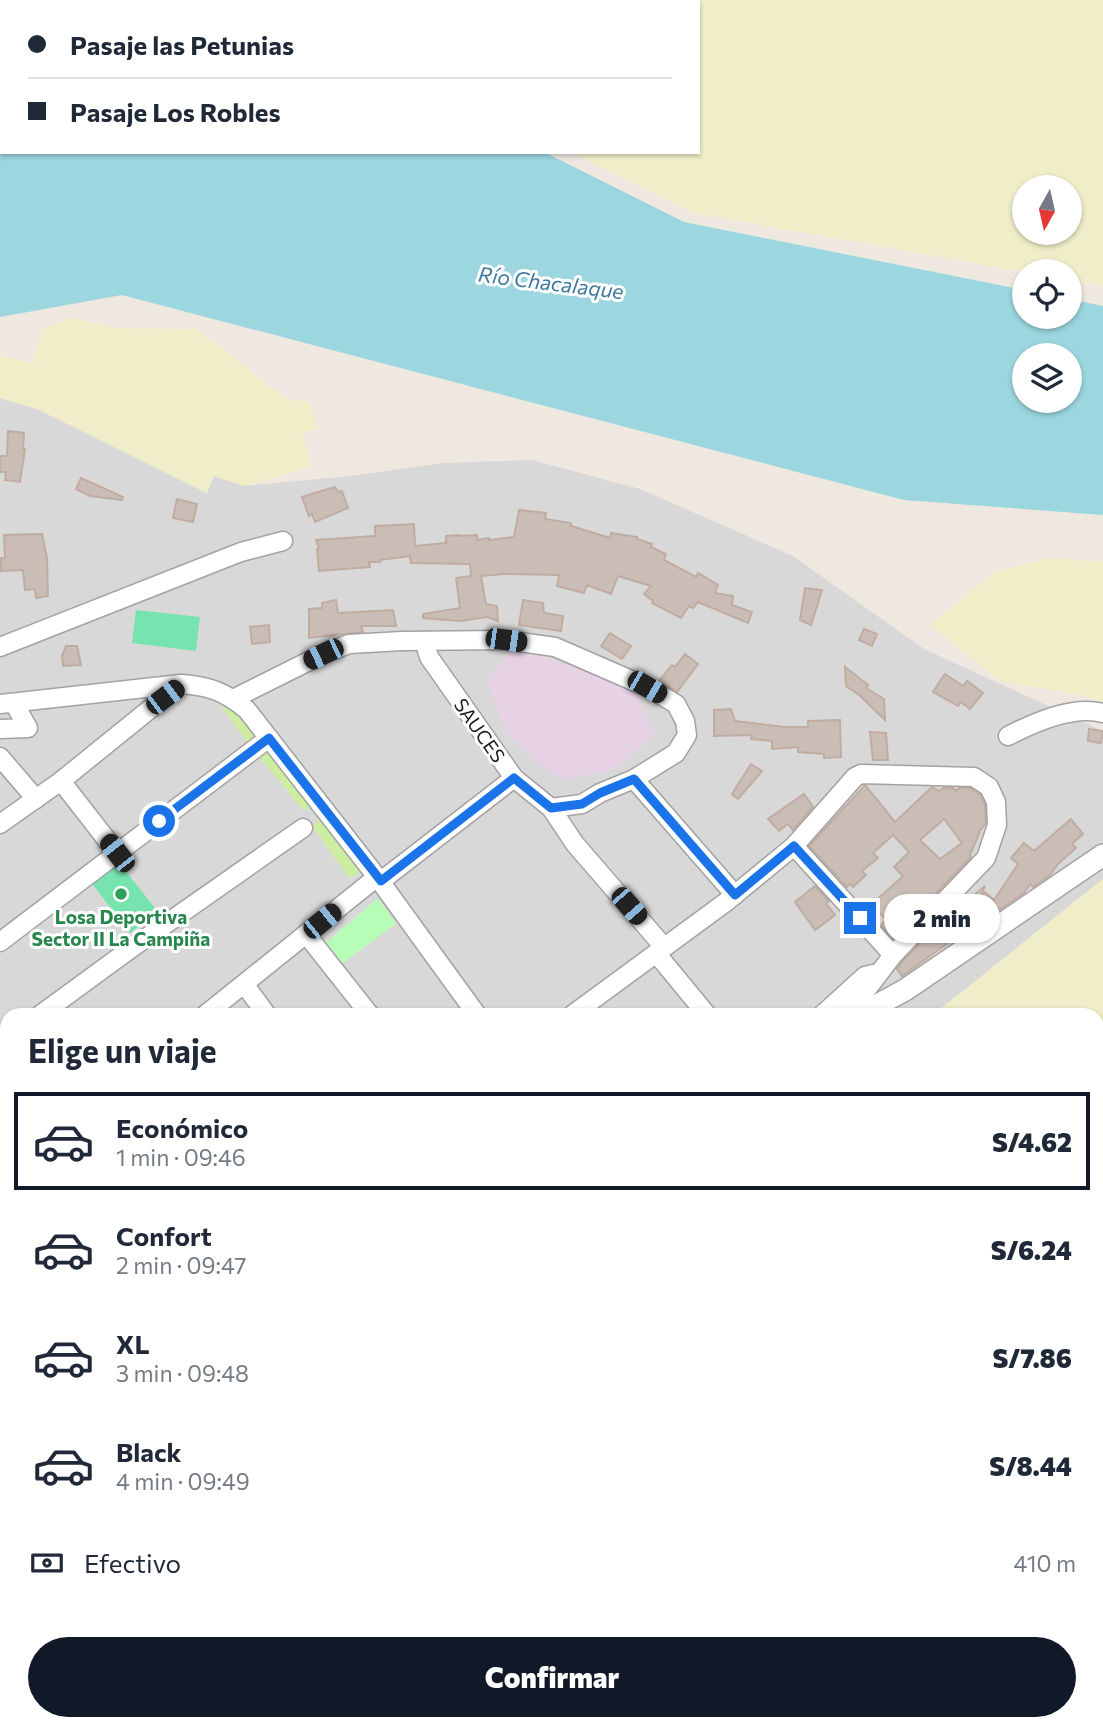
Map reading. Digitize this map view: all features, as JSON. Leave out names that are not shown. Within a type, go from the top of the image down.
[{"type":"street","points":[[0,647],[241,551],[283,541]]},
{"type":"street","points":[[233,699],[323,654],[349,644],[506,640],[555,647],[647,687],[676,704],[685,720],[687,735],[676,753],[634,779],[600,793],[582,804],[551,808]]},
{"type":"street","name":"SAUCES","points":[[424,642],[429,657],[514,778],[551,808],[575,844],[660,950],[702,1008]]},
{"type":"street","points":[[0,824],[61,781],[181,684]]},
{"type":"street","points":[[7,704],[181,684],[208,686],[233,699],[247,710],[379,879],[472,1008]]},
{"type":"street","points":[[0,729],[28,728],[7,704]]},
{"type":"street","points":[[1008,736],[1031,724],[1088,709],[1103,713]]},
{"type":"street","points":[[0,942],[269,738]]},
{"type":"street","points":[[0,757],[36,799]]},
{"type":"street","points":[[587,1008],[735,895],[794,846],[855,777],[861,774],[974,777],[989,787],[996,802],[997,822],[986,858],[893,955],[852,1008]]},
{"type":"street","points":[[214,1008],[306,934],[514,778]]},
{"type":"street","points":[[634,779],[735,895]]},
{"type":"street","points":[[61,781],[117,853]]},
{"type":"street","points":[[50,1008],[303,828]]},
{"type":"street","points":[[794,846],[893,955]]},
{"type":"street","points":[[872,1008],[905,990],[1103,855]]},
{"type":"street","points":[[306,934],[364,1008]]},
{"type":"street","points":[[830,1008],[864,976],[880,972]]},
{"type":"street","points":[[244,984],[262,1008]]},
{"type":"shaded area","points":[[0,398],[37,409],[207,493],[214,476],[244,486],[351,476],[443,463],[532,460],[640,489],[793,556],[924,649],[1103,731],[1103,879],[942,1008],[0,1008]]},
{"type":"shaded area","points":[[514,647],[632,686],[655,734],[611,771],[559,780],[506,733],[487,681]]},
{"type":"green space","points":[[700,0],[1103,0],[1103,286],[1082,282],[1082,259],[1012,259],[1012,270],[694,213],[573,154],[700,154]]},
{"type":"green space","points":[[69,318],[120,328],[197,329],[285,398],[309,402],[317,429],[302,433],[312,467],[244,486],[214,476],[207,493],[37,409],[0,398],[0,357],[33,364],[41,330]]},
{"type":"green space","points":[[1049,558],[1103,562],[1103,701],[1000,681],[930,625],[995,572]]},
{"type":"green space","points":[[136,610],[200,617],[196,651],[132,643]]},
{"type":"green space","points":[[219,702],[230,708],[255,736],[247,742]]},
{"type":"green space","points":[[269,749],[314,805],[304,811],[257,754]]},
{"type":"green space","points":[[323,817],[361,869],[350,879],[312,826]]},
{"type":"green space","points":[[117,860],[158,912],[130,933],[90,881]]},
{"type":"green space","points":[[1103,879],[1103,1008],[942,1008]]},
{"type":"green space","points":[[378,898],[396,924],[340,965],[322,946]]},
{"type":"water","name":"Río Chacalaque","points":[[0,154],[548,154],[684,222],[1012,288],[1012,329],[1082,329],[1082,302],[1103,306],[1103,515],[904,500],[122,295],[0,317]]},
{"type":"building","points":[[8,431],[24,433],[25,449],[20,482],[5,480],[6,472],[0,472],[0,456],[7,456]]},
{"type":"building","points":[[81,478],[123,497],[122,500],[90,496],[76,489]]},
{"type":"building","points":[[335,487],[338,492],[342,491],[348,508],[315,522],[312,514],[309,516],[302,497]]},
{"type":"building","points":[[177,499],[197,504],[193,522],[173,518]]},
{"type":"building","points":[[519,510],[546,513],[545,519],[571,523],[571,526],[610,538],[611,533],[637,537],[652,544],[651,547],[666,554],[664,560],[696,577],[698,573],[718,585],[715,593],[733,596],[732,605],[752,612],[748,623],[698,602],[693,608],[689,606],[681,618],[652,603],[644,594],[651,586],[618,576],[611,594],[587,585],[584,593],[557,586],[559,575],[504,574],[481,576],[486,604],[497,606],[498,621],[487,617],[460,621],[423,618],[423,614],[460,608],[456,578],[471,576],[470,564],[411,563],[410,556],[369,562],[370,567],[319,571],[319,548],[316,540],[375,536],[375,526],[414,524],[415,546],[446,543],[446,536],[477,535],[477,540],[514,537]]},
{"type":"building","points":[[42,534],[47,558],[48,596],[36,598],[35,589],[25,590],[23,570],[1,571],[1,558],[5,558],[4,535]]},
{"type":"building","points":[[805,588],[822,590],[811,625],[800,620]]},
{"type":"building","points":[[336,600],[338,613],[393,610],[396,626],[361,626],[363,632],[309,638],[309,609],[322,608],[322,603]]},
{"type":"building","points":[[523,600],[543,603],[544,613],[563,616],[561,631],[519,625]]},
{"type":"building","points":[[269,625],[270,642],[252,644],[250,627]]},
{"type":"building","points":[[864,629],[877,634],[872,646],[859,640]]},
{"type":"building","points":[[610,633],[631,646],[622,659],[601,646]]},
{"type":"building","points":[[66,646],[77,646],[81,665],[63,666],[62,656]]},
{"type":"building","points":[[685,654],[698,664],[677,692],[659,681]]},
{"type":"building","points":[[845,667],[868,685],[866,688],[884,699],[885,720],[846,686]]},
{"type":"building","points":[[945,674],[963,686],[967,681],[983,693],[970,709],[961,702],[958,706],[933,692]]},
{"type":"building","points":[[731,709],[735,721],[785,727],[808,727],[808,721],[840,720],[841,757],[824,758],[824,754],[798,752],[798,747],[772,749],[772,741],[751,739],[752,735],[714,736],[714,710]]},
{"type":"building","points":[[1089,729],[1103,731],[1101,743],[1088,741]]},
{"type":"building","points":[[870,732],[886,733],[888,760],[873,760]]},
{"type":"building","points":[[751,764],[762,771],[738,799],[732,794]]},
{"type":"building","points":[[865,785],[895,822],[932,787],[939,791],[943,788],[953,788],[956,791],[959,788],[970,788],[981,796],[985,805],[986,823],[980,831],[971,857],[893,938],[881,925],[886,920],[872,904],[903,876],[894,867],[909,852],[893,835],[873,853],[878,858],[862,871],[866,875],[853,887],[851,884],[847,887],[809,846]],"holes":[[[944,819],[962,843],[940,859],[920,840]]]},
{"type":"building","points":[[804,794],[813,807],[793,830],[788,824],[779,831],[768,819]]},
{"type":"building","points":[[1071,819],[1083,834],[1072,844],[1076,848],[1050,875],[1033,887],[1030,884],[1024,893],[976,923],[902,976],[897,969],[902,962],[932,931],[985,886],[981,896],[985,892],[994,900],[1018,864],[1011,858],[1024,843],[1034,851]]},
{"type":"building","points":[[815,886],[829,901],[826,903],[835,915],[815,930],[795,902]]},
{"type":"place","name":"Losa Deportiva Sector II La Campiña","points":[[121,894]]},
{"type":"route","points":[[159,821],[269,738],[381,881],[514,778],[551,808],[582,804],[600,793],[634,779],[735,895],[794,846],[860,918]]}]
